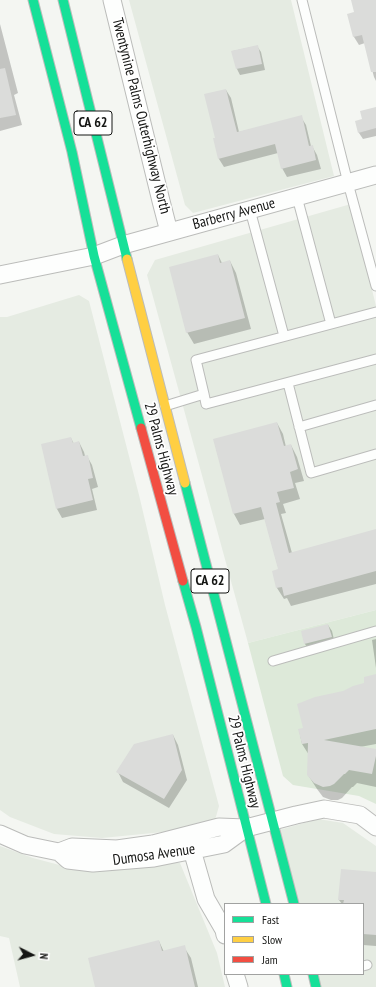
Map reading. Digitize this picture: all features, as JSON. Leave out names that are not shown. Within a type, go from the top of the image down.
[{"type":"main road","name":"29 Palms Highway","points":[[33,0],[72,152],[94,256],[196,627],[266,903]]},
{"type":"main road","name":"29 Palms Highway","points":[[63,0],[123,245],[294,903]]},
{"type":"main road","points":[[284,975],[288,987]]},
{"type":"main road","points":[[315,975],[316,987]]},
{"type":"street","name":"Twentynine Palms Outerhighway North","points":[[112,0],[169,232]]},
{"type":"street","name":"Barberry Avenue","points":[[0,275],[94,256],[123,245],[376,175]]},
{"type":"street","name":"Dumosa Avenue","points":[[0,834],[24,846],[59,852],[72,847],[117,849],[153,844],[219,827],[246,828],[324,809],[360,815],[376,827]]},
{"type":"street","name":"Dumosa Avenue","points":[[59,852],[68,860],[93,863],[154,858],[224,844],[246,828]]},
{"type":"street","points":[[192,850],[206,898],[224,930]]},
{"type":"street","points":[[235,975],[238,987]]},
{"type":"lane","points":[[302,0],[348,183],[376,286]]},
{"type":"lane","points":[[297,197],[331,324]]},
{"type":"lane","points":[[250,210],[284,336]]},
{"type":"lane","points":[[376,312],[196,360],[206,404],[376,359]]},
{"type":"lane","points":[[288,382],[311,473],[376,454]]},
{"type":"lane","points":[[165,406],[204,394]]},
{"type":"lane","points":[[299,427],[376,405]]},
{"type":"lane","points":[[272,661],[376,631]]},
{"type":"shaded area","points":[[129,0],[291,0],[334,176],[193,213],[185,205]]},
{"type":"shaded area","points":[[351,204],[376,306],[376,610],[248,643],[147,275],[155,260]]},
{"type":"shaded area","points":[[79,295],[89,301],[139,495],[165,605],[219,806],[215,820],[184,830],[102,838],[54,834],[10,817],[0,810],[0,317],[7,317]]},
{"type":"shaded area","points":[[318,819],[343,823],[376,846],[376,987],[321,987],[317,975],[364,975],[364,903],[299,903],[279,830]]},
{"type":"shaded area","points":[[0,846],[33,858],[67,867],[162,862],[180,863],[217,953],[225,987],[20,987],[9,938],[0,936]]},
{"type":"green space","points":[[376,610],[376,804],[359,796],[293,785],[283,776],[248,643]]},
{"type":"building","points":[[351,0],[376,0],[376,72],[371,72],[362,35],[353,37],[347,14],[354,12]]},
{"type":"building","points":[[258,45],[262,64],[236,69],[231,51]]},
{"type":"building","points":[[5,68],[16,115],[0,118],[0,69]]},
{"type":"building","points":[[226,89],[237,132],[302,115],[309,146],[313,145],[316,160],[281,169],[275,144],[218,159],[213,138],[215,138],[204,94]]},
{"type":"building","points":[[376,107],[376,128],[358,133],[355,121],[362,119],[360,111]]},
{"type":"building","points":[[218,254],[220,263],[230,260],[245,318],[186,333],[169,267]]},
{"type":"building","points":[[277,422],[284,446],[291,444],[298,469],[290,472],[294,488],[277,492],[280,502],[276,503],[289,553],[376,529],[376,571],[284,596],[282,587],[276,588],[272,571],[278,569],[261,507],[233,514],[213,439]]},
{"type":"building","points":[[71,437],[73,443],[79,441],[83,456],[88,455],[93,478],[88,479],[93,500],[56,509],[41,444]]},
{"type":"building","points":[[328,624],[332,637],[304,644],[301,631]]},
{"type":"building","points":[[376,674],[376,729],[324,740],[376,749],[372,774],[349,770],[330,786],[323,787],[314,783],[307,775],[308,743],[302,744],[298,729],[303,728],[297,704],[315,697],[343,691],[364,683],[364,677]]},
{"type":"building","points":[[173,734],[182,770],[164,799],[116,772],[134,744]]},
{"type":"building","points":[[341,869],[376,872],[376,935],[364,934],[364,903],[343,903],[344,900],[338,900]]},
{"type":"building","points":[[159,940],[162,951],[185,945],[195,987],[95,987],[88,958]]},
{"type":"traffic: fast","points":[[33,0],[72,152],[94,256],[141,428]]},
{"type":"traffic: fast","points":[[63,0],[127,259]]},
{"type":"traffic: fast","points":[[185,483],[294,903]]},
{"type":"traffic: fast","points":[[183,581],[266,903]]},
{"type":"traffic: fast","points":[[284,975],[287,987]]},
{"type":"traffic: fast","points":[[313,975],[316,987]]},
{"type":"traffic: slow","points":[[127,259],[185,483]]},
{"type":"traffic: jam","points":[[141,428],[183,581]]}]
